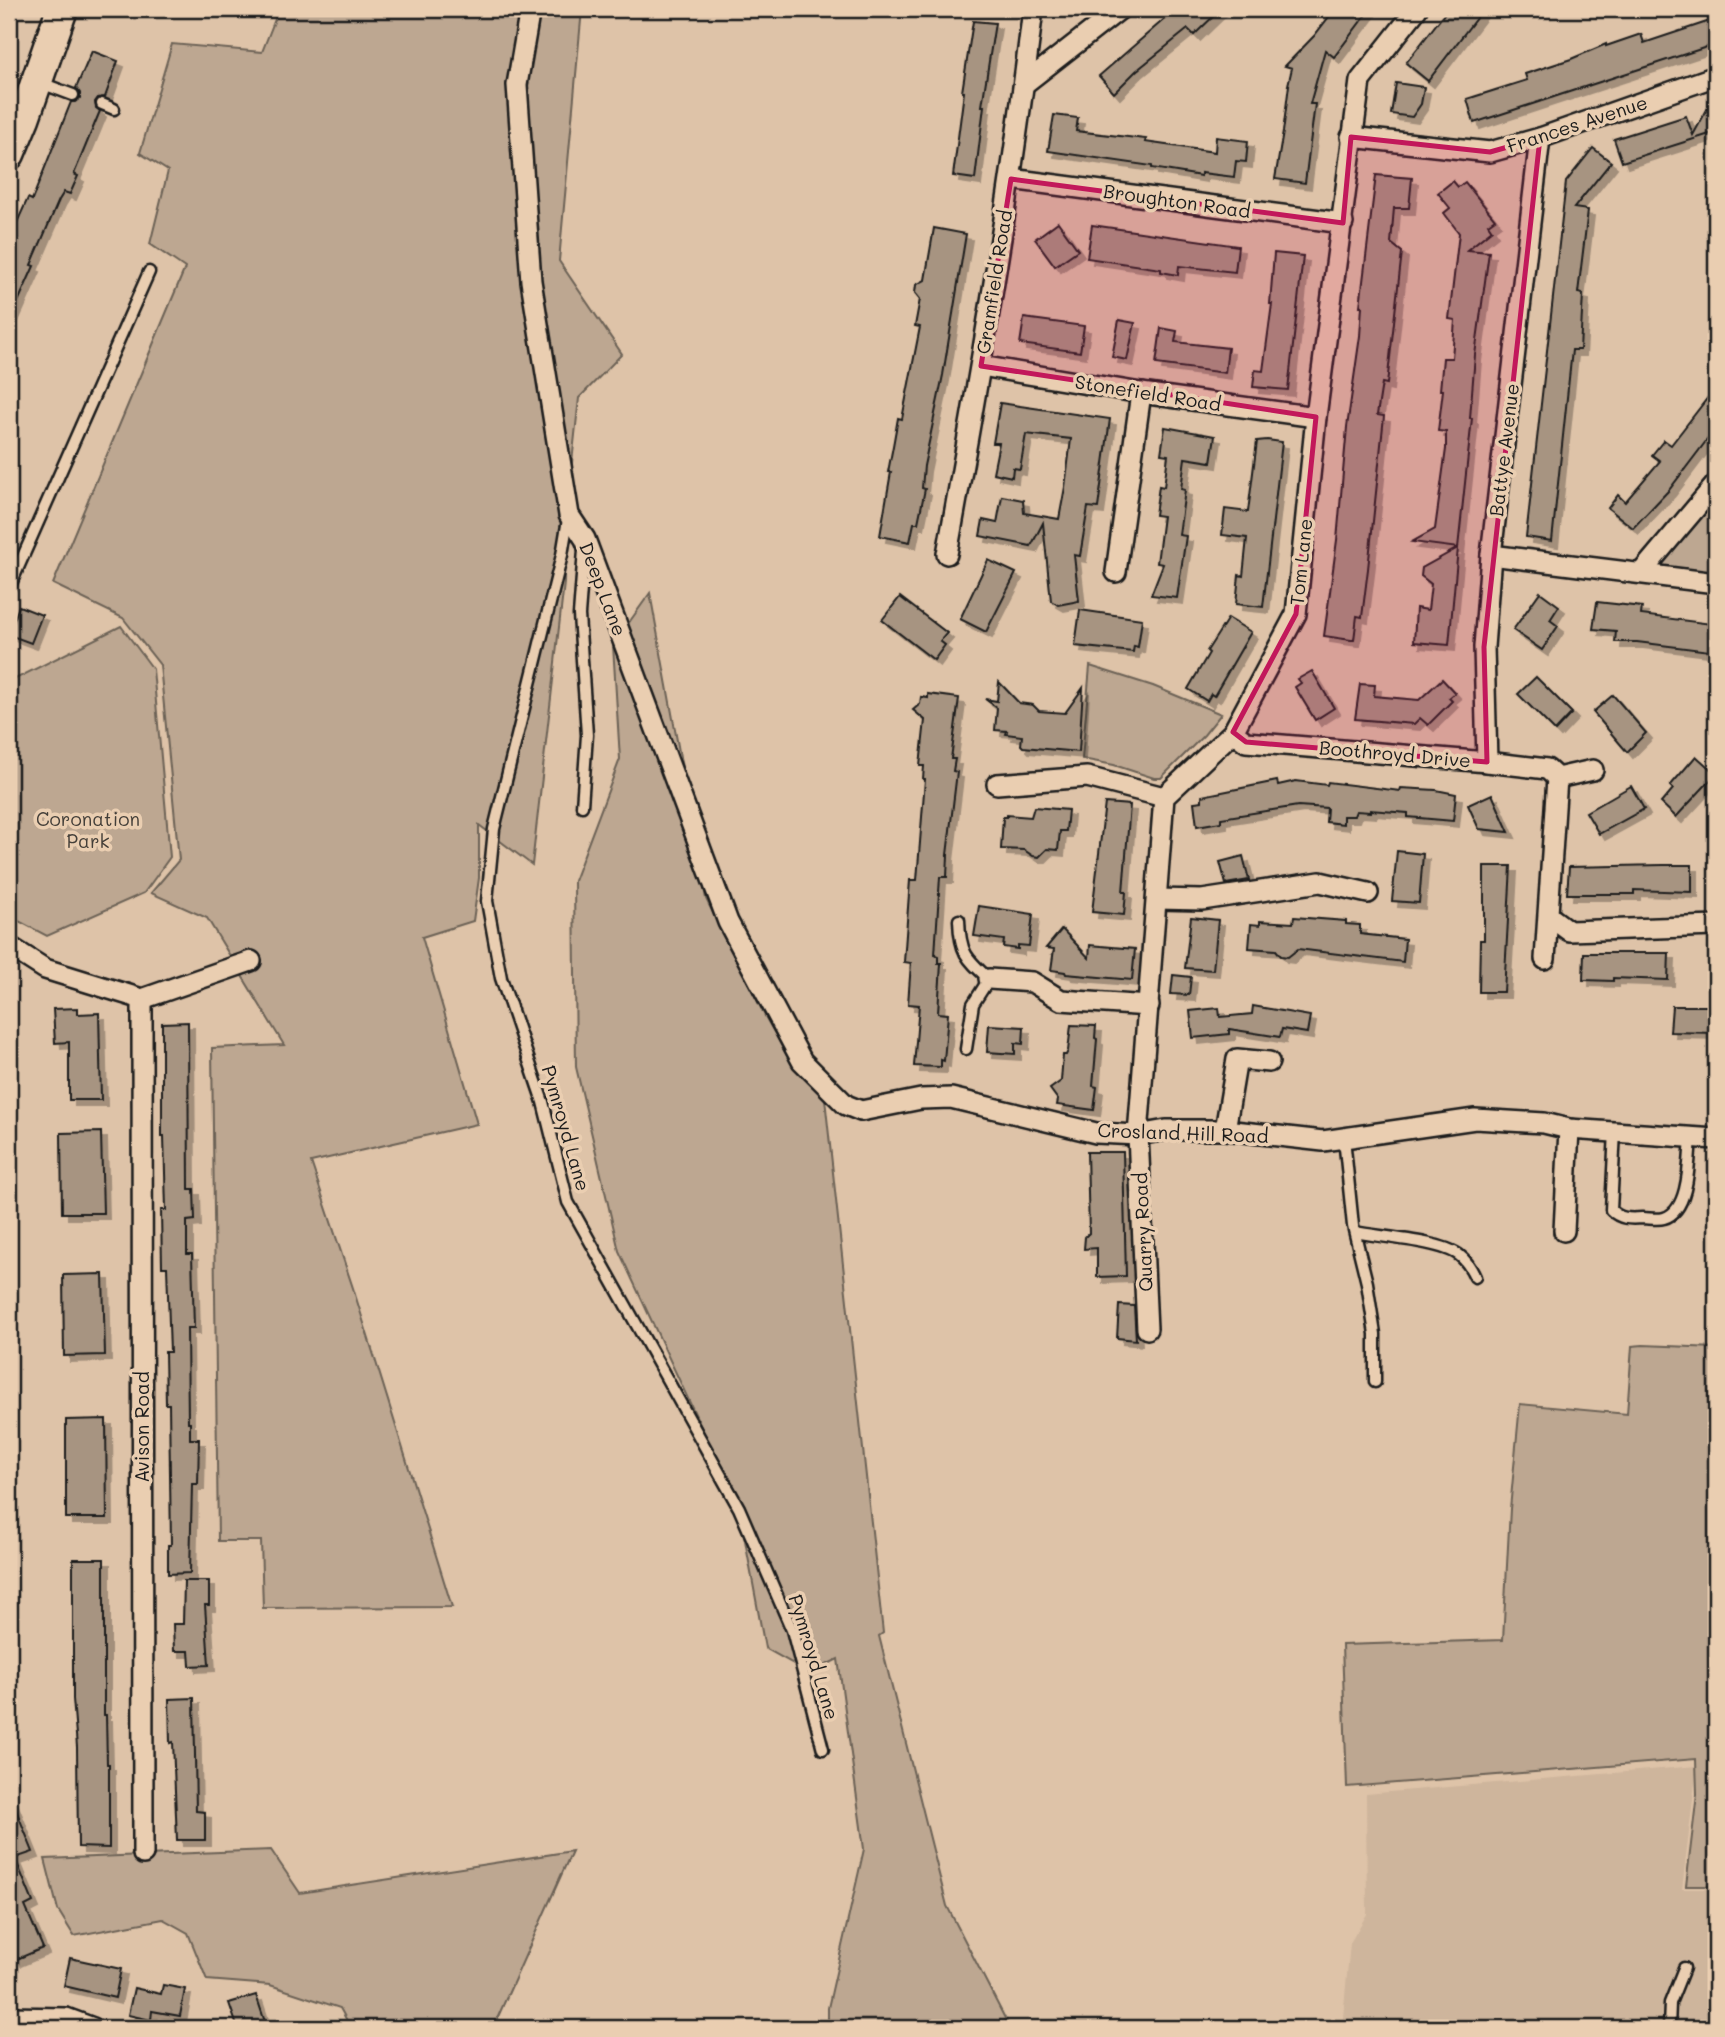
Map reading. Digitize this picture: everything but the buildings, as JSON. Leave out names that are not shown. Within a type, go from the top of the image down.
[{"type":"main road","points":[[9,154],[62,9]]},
{"type":"street","name":"Deep Lane","points":[[530,9],[517,86],[531,281],[569,515],[584,539],[728,922],[803,1061],[846,1105],[861,1111]]},
{"type":"street","name":"Gramfield Road","points":[[947,554],[1011,179],[1033,9]]},
{"type":"street","points":[[1024,84],[1120,9]]},
{"type":"street","name":"Tom Lane","points":[[1164,797],[1233,732],[1296,614],[1315,416],[1360,81],[1417,9]]},
{"type":"street","name":"Frances Avenue","points":[[1351,136],[1490,152],[1540,138],[1716,76]]},
{"type":"street","name":"Battye Avenue","points":[[1487,762],[1484,646],[1491,555],[1540,138]]},
{"type":"street","name":"Broughton Road","points":[[1011,179],[1343,223]]},
{"type":"street","name":"Stonefield Road","points":[[981,366],[1140,393],[1315,416]]},
{"type":"street","points":[[1116,572],[1140,393]]},
{"type":"street","points":[[1641,573],[1716,484]]},
{"type":"street","points":[[1491,555],[1716,583]]},
{"type":"street","name":"Boothroyd Drive","points":[[1233,732],[1247,742],[1487,762],[1547,769],[1557,778]]},
{"type":"street","points":[[1545,960],[1557,778],[1593,770]]},
{"type":"street","points":[[997,784],[1087,776],[1164,797],[1138,1135]]},
{"type":"street","points":[[1157,899],[1202,900],[1320,882],[1368,893]]},
{"type":"street","points":[[1549,916],[1569,931],[1716,926]]},
{"type":"street","points":[[9,946],[45,969],[142,999],[251,961]]},
{"type":"street","points":[[989,979],[1032,982],[1061,1000],[1149,1006]]},
{"type":"street","name":"Avison Road","points":[[142,999],[143,1854]]},
{"type":"street","points":[[1225,1130],[1237,1059],[1269,1062]]},
{"type":"street","name":"Crosland Hill Road","points":[[861,1111],[921,1099],[951,1098],[1096,1133],[1138,1135],[1166,1130],[1225,1130],[1322,1141],[1475,1119],[1544,1123],[1569,1129],[1716,1139]]},
{"type":"street","points":[[1564,1231],[1569,1129]]},
{"type":"street","name":"Quarry Road","points":[[1138,1135],[1147,1329]]},
{"type":"street","points":[[9,2017],[66,2018],[93,2028]]},
{"type":"lane","points":[[37,82],[73,94]]},
{"type":"lane","points":[[102,104],[114,109]]},
{"type":"lane","points":[[9,588],[149,272]]},
{"type":"lane","name":"Pymroyd Lane","points":[[569,515],[562,555],[494,830],[488,901],[500,978],[543,1102],[568,1202],[739,1508],[792,1630],[823,1749]]},
{"type":"lane","points":[[582,806],[587,735],[579,615],[584,539]]},
{"type":"lane","points":[[960,920],[960,943],[972,964],[989,979],[973,1004],[966,1049]]},
{"type":"lane","points":[[1615,1131],[1611,1210],[1617,1216],[1628,1219],[1664,1218],[1673,1214],[1680,1205],[1684,1196],[1691,1137]]},
{"type":"lane","points":[[1343,1138],[1355,1232],[1375,1334],[1376,1382]]},
{"type":"lane","points":[[1355,1232],[1429,1245],[1456,1253],[1469,1264],[1475,1277]]},
{"type":"lane","points":[[1669,2028],[1670,2003],[1684,1968]]},
{"type":"highlighted area","points":[[1351,137],[1490,152],[1540,138],[1484,647],[1487,762],[1246,742],[1233,732],[1296,614],[1316,417],[981,366],[1011,179],[1343,223]]},
{"type":"shaded area","points":[[1697,1766],[1682,1889],[1716,1889],[1716,2028],[1342,2028],[1350,1943],[1367,1914],[1366,1794]]},
{"type":"green space","points":[[279,9],[582,9],[559,261],[622,354],[579,398],[565,527],[564,583],[532,865],[479,825],[479,878],[473,921],[422,937],[477,1124],[311,1162],[452,1607],[263,1608],[261,1541],[218,1541],[212,1048],[284,1045],[207,918],[151,893],[179,860],[160,665],[123,618],[53,584],[185,268],[150,244],[168,171],[140,153],[172,44],[262,52]]},
{"type":"green space","points":[[1716,495],[1716,577],[1662,567],[1664,558]]},
{"type":"green space","points":[[650,593],[706,899],[792,1064],[825,1099],[883,1633],[879,1636],[947,1906],[1010,2028],[828,2028],[828,2008],[864,1849],[838,1659],[810,1673],[765,1648],[739,1508],[619,1251],[576,1067],[574,881],[620,759],[613,645]]},
{"type":"green space","name":"Coronation Park","points":[[121,626],[153,669],[170,857],[144,893],[47,936],[9,916],[9,682]]},
{"type":"green space","points":[[1090,666],[1153,686],[1221,714],[1161,778],[1082,759]]},
{"type":"green space","points":[[1632,1346],[1716,1348],[1716,1886],[1686,1886],[1697,1794],[1696,1759],[1347,1787],[1342,1645],[1503,1640],[1510,1509],[1520,1404],[1627,1414]]},
{"type":"green space","points":[[271,1850],[300,1893],[572,1851],[493,2028],[351,2028],[340,2008],[270,1985],[207,1980],[188,1933],[163,1919],[74,1936],[58,1910],[45,1859]]}]
